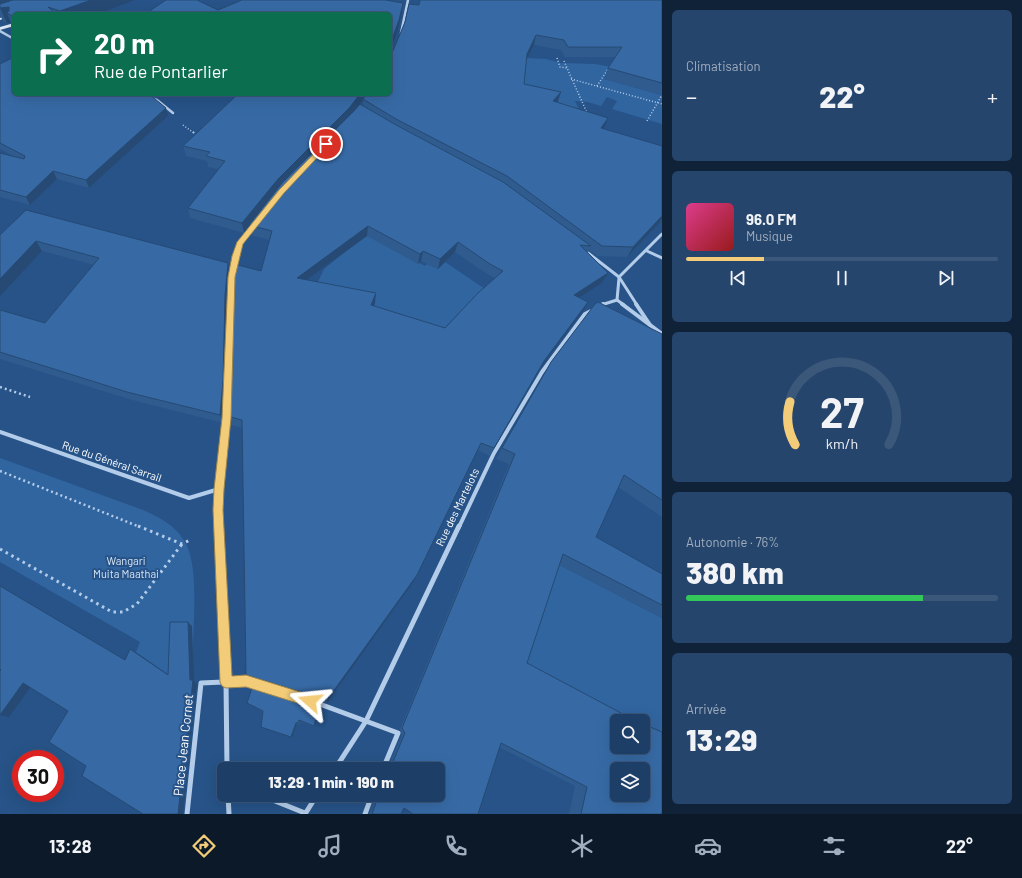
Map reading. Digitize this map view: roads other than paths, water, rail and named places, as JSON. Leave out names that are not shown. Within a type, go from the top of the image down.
[{"type":"main road","points":[[0,19],[12,15]]},
{"type":"main road","points":[[0,28],[12,25]]},
{"type":"street","points":[[399,39],[408,0]]},
{"type":"street","points":[[0,28],[12,37]]},
{"type":"street","points":[[149,98],[157,100],[173,113]]},
{"type":"street","points":[[227,762],[226,682],[219,489],[227,418],[232,277],[240,244],[256,222]]},
{"type":"street","points":[[662,234],[619,277],[617,300],[662,334]]},
{"type":"street","points":[[578,246],[619,277],[650,325]]},
{"type":"street","points":[[646,251],[662,258]]},
{"type":"street","name":"Rue des Martelots","points":[[340,762],[366,721],[481,478],[494,453],[542,372],[585,314],[605,303],[617,300]]},
{"type":"street","name":"Rue du Général Sarrail","points":[[0,432],[189,498],[219,489]]},
{"type":"street","name":"Place Jean Cornet","points":[[187,814],[201,684],[246,681],[256,683],[325,706],[398,733],[386,762]]},
{"type":"street","points":[[228,802],[229,814]]},
{"type":"street","points":[[278,802],[305,813],[312,802]]},
{"type":"street","points":[[365,814],[369,802]]},
{"type":"park label","name":"Wangari Muita Maathai","points":[[126,566]]}]
